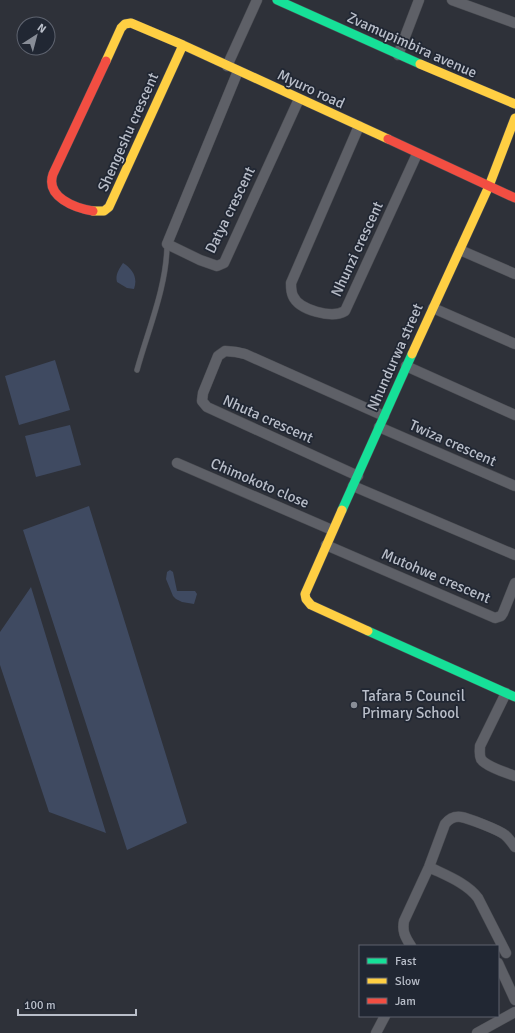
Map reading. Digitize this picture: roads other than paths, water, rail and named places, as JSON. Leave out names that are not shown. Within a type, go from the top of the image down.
[{"type":"street","points":[[227,66],[257,0]]},
{"type":"street","name":"Zvamupimbira avenue","points":[[278,0],[398,55],[515,104]]},
{"type":"street","points":[[398,55],[419,0]]},
{"type":"street","points":[[452,0],[515,23]]},
{"type":"street","name":"Myuro road","points":[[121,28],[125,24],[131,23],[183,45],[515,198]]},
{"type":"street","name":"Shengeshu crescent","points":[[121,28],[56,167],[51,181],[52,189],[59,197],[80,208],[96,212],[104,211],[109,207],[183,45]]},
{"type":"street","points":[[168,244],[238,71]]},
{"type":"street","name":"Datya crescent","points":[[168,244],[200,260],[217,266],[224,263],[299,99]]},
{"type":"street","name":"Nhunzi crescent","points":[[359,126],[291,283],[292,296],[298,303],[306,307],[323,313],[336,314],[345,311],[417,154]]},
{"type":"street","name":"Nhundurwa street","points":[[510,695],[311,605],[306,599],[305,594],[332,530],[358,476],[406,366],[489,186],[514,126]]},
{"type":"street","points":[[460,250],[515,274]]},
{"type":"street","points":[[433,308],[515,344]]},
{"type":"street","name":"Nhuta crescent","points":[[358,476],[206,408],[202,401],[202,393],[218,356],[225,351],[245,354],[384,416]]},
{"type":"street","points":[[406,366],[515,415]]},
{"type":"street","name":"Twiza crescent","points":[[379,427],[515,486]]},
{"type":"street","name":"Chimokoto close","points":[[177,463],[332,530]]},
{"type":"street","points":[[353,486],[515,555]]},
{"type":"street","name":"Mutohwe crescent","points":[[326,545],[495,618],[501,616],[503,613],[515,583]]},
{"type":"street","points":[[510,695],[480,746],[479,751],[481,759],[485,763],[515,776]]},
{"type":"street","points":[[410,945],[404,935],[404,921],[429,867],[444,824],[448,820],[453,817],[462,817],[498,831],[505,835],[515,848]]},
{"type":"street","points":[[429,867],[459,882],[474,892],[506,952]]},
{"type":"street","points":[[499,965],[515,1000]]},
{"type":"street","points":[[477,1033],[515,1012]]},
{"type":"street","points":[[376,1033],[384,1017]]},
{"type":"lane","points":[[137,370],[156,307],[167,261],[168,244]]},
{"type":"water","points":[[123,263],[130,268],[134,274],[134,289],[127,288],[117,282],[117,274]]},
{"type":"water","points":[[55,360],[70,410],[19,425],[5,376]]},
{"type":"water","points":[[70,425],[81,465],[36,477],[25,436]]},
{"type":"water","points":[[89,506],[187,823],[127,850],[23,530]]},
{"type":"water","points":[[170,570],[173,572],[177,591],[195,591],[197,594],[194,604],[182,602],[173,596],[166,579],[167,572]]},
{"type":"water","points":[[31,587],[106,833],[49,812],[0,665],[0,632]]},
{"type":"place","name":"Tafara 5 Council Primary School","points":[[354,705]]}]
